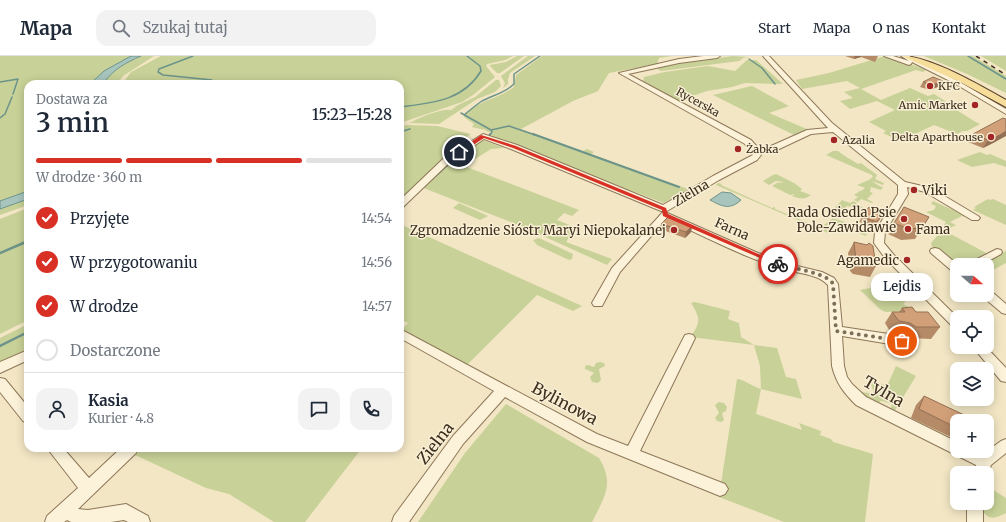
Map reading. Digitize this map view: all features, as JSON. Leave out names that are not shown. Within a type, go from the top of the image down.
[{"type":"main road","points":[[905,56],[963,80],[1006,104]]},
{"type":"main road","points":[[918,56],[973,79],[1006,97]]},
{"type":"street","name":"Rycerska","points":[[716,56],[679,61],[622,73],[748,142],[756,149],[757,155]]},
{"type":"street","points":[[766,56],[807,103],[834,130],[902,184],[928,190],[974,218]]},
{"type":"street","points":[[905,56],[922,66],[966,87],[1006,112]]},
{"type":"street","points":[[889,57],[922,66]]},
{"type":"street","points":[[774,148],[810,132],[834,130]]},
{"type":"street","name":"Farna","points":[[404,201],[447,160],[483,136],[514,147],[665,212],[775,263],[828,278],[833,284],[836,331]]},
{"type":"street","name":"Zielna","points":[[598,303],[616,270],[665,212],[716,178],[757,155]]},
{"type":"street","points":[[902,184],[903,194],[880,232],[879,243],[889,256],[950,317]]},
{"type":"street","points":[[935,251],[950,263]]},
{"type":"street","points":[[986,258],[997,252]]},
{"type":"street","points":[[994,300],[1006,310]]},
{"type":"street","points":[[836,331],[902,341]]},
{"type":"street","name":"Tylna","points":[[836,331],[838,366],[840,374],[853,396],[950,446]]},
{"type":"street","name":"Bylinowa","points":[[404,335],[567,426],[592,438],[720,489]]},
{"type":"street","points":[[631,454],[689,338]]},
{"type":"street","points":[[985,354],[1006,377]]},
{"type":"street","points":[[0,368],[24,357]]},
{"type":"street","points":[[0,383],[24,412]]},
{"type":"street","name":"Zielna","points":[[400,522],[458,440],[503,390]]},
{"type":"street","points":[[985,466],[1006,445]]},
{"type":"street","points":[[58,452],[86,484]]},
{"type":"street","points":[[53,522],[86,484],[127,452]]},
{"type":"street","points":[[971,458],[981,466]]},
{"type":"street","points":[[65,510],[79,518],[126,512],[142,522]]},
{"type":"street","points":[[975,522],[976,510]]},
{"type":"green space","points":[[0,56],[131,56],[104,71],[94,80],[24,80],[24,192],[0,201]]},
{"type":"green space","points":[[141,56],[154,56],[123,76],[120,80],[106,80],[125,64]]},
{"type":"green space","points":[[161,56],[513,56],[505,60],[487,64],[486,66],[495,77],[462,102],[404,122],[404,80],[125,80],[131,72]]},
{"type":"green space","points":[[517,56],[524,56],[500,73],[497,73],[490,66],[506,62]]},
{"type":"green space","points":[[528,56],[535,56],[510,73],[508,84],[503,88],[505,83],[501,76]]},
{"type":"green space","points":[[542,56],[672,56],[659,58],[657,64],[609,73],[598,91],[573,101],[521,129],[583,151],[587,149],[594,152],[591,154],[688,189],[664,203],[491,138],[492,132],[472,127],[474,124],[464,117],[465,114],[478,105],[514,87],[516,75]]},
{"type":"green space","points":[[733,56],[748,57],[739,61],[661,71],[656,68],[694,61]]},
{"type":"green space","points":[[885,56],[926,70],[923,72],[916,70],[861,89],[881,100],[910,88],[928,96],[934,94],[980,124],[967,131],[957,134],[934,125],[900,141],[883,133],[886,131],[869,122],[895,110],[877,101],[850,109],[840,101],[853,98],[844,92],[860,88],[847,81],[802,89],[796,80],[829,73]]},
{"type":"green space","points":[[924,56],[973,56],[1006,76],[1006,93],[967,74]]},
{"type":"green space","points":[[981,56],[1006,56],[1006,71]]},
{"type":"green space","points":[[747,60],[756,60],[783,84],[745,83],[732,87],[707,91],[678,101],[643,82],[644,77],[665,72],[708,66],[735,71]]},
{"type":"green space","points":[[496,80],[499,80],[501,86],[495,92],[477,99],[439,124],[410,123],[419,118],[443,110],[453,110],[452,108],[456,108],[454,107],[475,97]]},
{"type":"green space","points":[[752,86],[789,106],[769,113],[809,130],[796,136],[713,95]]},
{"type":"green space","points":[[404,126],[437,126],[471,134],[446,152],[437,166],[404,197]]},
{"type":"green space","points":[[482,140],[504,148],[491,149],[464,166],[579,210],[572,216],[564,213],[557,220],[577,228],[566,242],[612,259],[607,265],[521,226],[421,187],[448,162]]},
{"type":"green space","points":[[833,151],[838,151],[858,164],[861,163],[877,175],[875,179],[884,183],[883,185],[869,180],[873,177],[872,175],[826,155]]},
{"type":"green space","points":[[980,152],[987,155],[990,154],[1006,161],[1006,167],[994,163],[972,167],[957,160]]},
{"type":"green space","points":[[776,174],[794,183],[802,189],[800,191],[811,195],[809,197],[797,198],[792,196],[795,194],[790,195],[772,186],[777,183],[785,182],[776,181],[769,185],[763,181]]},
{"type":"green space","points":[[869,180],[883,187],[881,190],[871,187],[870,192],[873,193],[867,199],[873,202],[872,203],[861,199],[858,202],[854,200],[858,197],[854,195],[860,191],[855,189],[861,191],[865,188],[857,185]]},
{"type":"green space","points":[[718,183],[820,228],[833,218],[848,223],[847,227],[867,234],[866,236],[832,224],[828,233],[716,185]]},
{"type":"green space","points":[[988,199],[993,199],[1006,205],[1006,225],[973,210],[976,208],[974,207]]},
{"type":"green space","points":[[24,200],[24,206],[0,215],[0,209]]},
{"type":"green space","points":[[842,200],[850,203],[853,201],[863,209],[847,206],[840,215],[846,218],[832,214],[831,212]]},
{"type":"green space","points":[[933,201],[968,218],[962,216],[950,222],[956,225],[950,228],[944,225],[946,222],[926,212],[934,210],[936,206],[931,204]]},
{"type":"green space","points":[[459,203],[488,216],[480,220],[453,208]]},
{"type":"green space","points":[[24,210],[24,322],[0,334],[0,219]]},
{"type":"green space","points":[[404,226],[582,306],[573,311],[537,295],[467,365],[404,330],[404,327],[408,323],[404,321]]},
{"type":"green space","points":[[943,227],[948,229],[945,231],[988,254],[981,258],[950,258],[950,261],[932,247],[931,243],[938,235],[934,233]]},
{"type":"green space","points":[[539,238],[573,254],[572,259],[569,260],[537,245],[533,240]]},
{"type":"green space","points":[[1006,251],[1006,263],[994,269],[994,258],[990,258]]},
{"type":"green space","points":[[877,280],[888,283],[906,301],[903,304],[911,308],[911,311],[886,312],[881,310],[860,290],[870,288]]},
{"type":"green space","points":[[695,302],[730,311],[728,319],[739,323],[741,337],[754,345],[691,337],[698,324],[698,317],[691,303]]},
{"type":"green space","points":[[24,326],[24,351],[0,362],[0,338]]},
{"type":"green space","points":[[754,345],[777,348],[786,377],[796,379],[802,399],[761,389],[760,366]]},
{"type":"green space","points":[[596,363],[604,363],[605,366],[599,369],[601,380],[598,383],[592,382],[590,377],[594,373],[585,369],[585,366],[588,365],[594,367]]},
{"type":"green space","points":[[896,366],[916,376],[894,412],[890,410],[892,404],[882,401],[879,402],[882,406],[862,396],[856,391],[874,394],[870,380],[887,386]]},
{"type":"green space","points":[[737,379],[761,389],[756,414],[802,430],[799,423],[821,431],[820,435],[831,439],[833,442],[873,454],[865,522],[784,522],[719,497]]},
{"type":"green space","points":[[719,402],[724,403],[727,407],[726,411],[722,413],[724,420],[721,422],[717,421],[715,418],[719,413],[715,405]]},
{"type":"green space","points":[[506,404],[599,458],[604,467],[607,483],[604,498],[592,522],[418,522],[465,453]]},
{"type":"green space","points":[[138,452],[359,452],[305,522],[274,522],[229,494],[206,488],[135,455]]},
{"type":"green space","points":[[994,490],[1006,498],[1006,513],[991,518],[988,517],[983,511],[994,510]]},
{"type":"water","points":[[131,56],[141,56],[120,67],[106,80],[94,80],[104,71]]},
{"type":"water","points":[[24,192],[24,200],[0,209],[0,201]]},
{"type":"water","points":[[722,192],[731,193],[741,200],[730,206],[723,206],[710,200]]},
{"type":"building","points":[[933,77],[943,81],[932,85],[923,82]]},
{"type":"building","points":[[1003,118],[1006,119],[1006,131],[1000,135],[988,140],[973,134]]},
{"type":"building","points":[[869,207],[884,212],[877,222],[862,217]]},
{"type":"building","points":[[904,207],[929,217],[922,228],[908,229],[894,223]]},
{"type":"building","points":[[669,216],[692,226],[686,232],[661,224]]},
{"type":"building","points":[[854,242],[867,245],[869,243],[873,246],[876,266],[860,263],[856,260]]},
{"type":"building","points":[[777,263],[784,269],[781,278],[772,277],[765,272],[768,264]]},
{"type":"building","points":[[912,307],[916,312],[928,312],[940,327],[916,327],[910,323],[899,321],[892,312],[905,312],[902,308]]},
{"type":"building","points":[[924,396],[962,414],[950,414],[950,424],[919,409]]},
{"type":"waterway","points":[[193,56],[159,69],[158,72],[163,75],[212,80]]},
{"type":"waterway","points":[[404,106],[446,99],[465,89],[474,81],[481,71],[480,66],[467,56]]},
{"type":"waterway","points":[[464,115],[482,101],[503,92],[514,84],[514,74],[540,56]]},
{"type":"waterway","points":[[968,56],[1006,79]]},
{"type":"waterway","points":[[749,59],[762,68],[775,84]]},
{"type":"waterway","points":[[0,82],[18,79],[13,94]]},
{"type":"waterway","points":[[0,118],[5,114],[12,97]]},
{"type":"waterway","points":[[464,115],[491,130]]},
{"type":"waterway","points":[[491,130],[509,126],[535,135]]},
{"type":"waterway","points":[[404,131],[410,129]]},
{"type":"waterway","points":[[490,135],[492,132],[491,130]]},
{"type":"waterway","points":[[533,134],[679,187]]},
{"type":"waterway","points":[[422,188],[451,162]]},
{"type":"waterway","points":[[0,253],[24,243]]},
{"type":"waterway","points":[[0,346],[24,334]]},
{"type":"railway","points":[[976,56],[1006,75]]},
{"type":"way so far","points":[[778,264],[828,278],[832,281],[836,331],[902,341]]},
{"type":"place","name":"KFC","points":[[930,86]]},
{"type":"place","name":"Amic Market","points":[[975,105]]},
{"type":"place","name":"Delta Aparthouse","points":[[991,137]]},
{"type":"place","name":"Azalia","points":[[834,140]]},
{"type":"place","name":"Żabka","points":[[738,149]]},
{"type":"place","name":"Viki","points":[[914,190]]},
{"type":"place","name":"Rada Osiedla Psie Pole-Zawidawie","points":[[904,219]]},
{"type":"place","name":"Fama","points":[[908,229]]},
{"type":"place","name":"Zgromadzenie Sióstr Maryi Niepokalanej","points":[[674,230]]},
{"type":"place","name":"Agamedic","points":[[907,260]]},
{"type":"place","name":"Lejdis","points":[[902,341]]},
{"type":"route","points":[[459,152],[483,136],[514,147],[664,209],[665,215],[778,264]]}]
